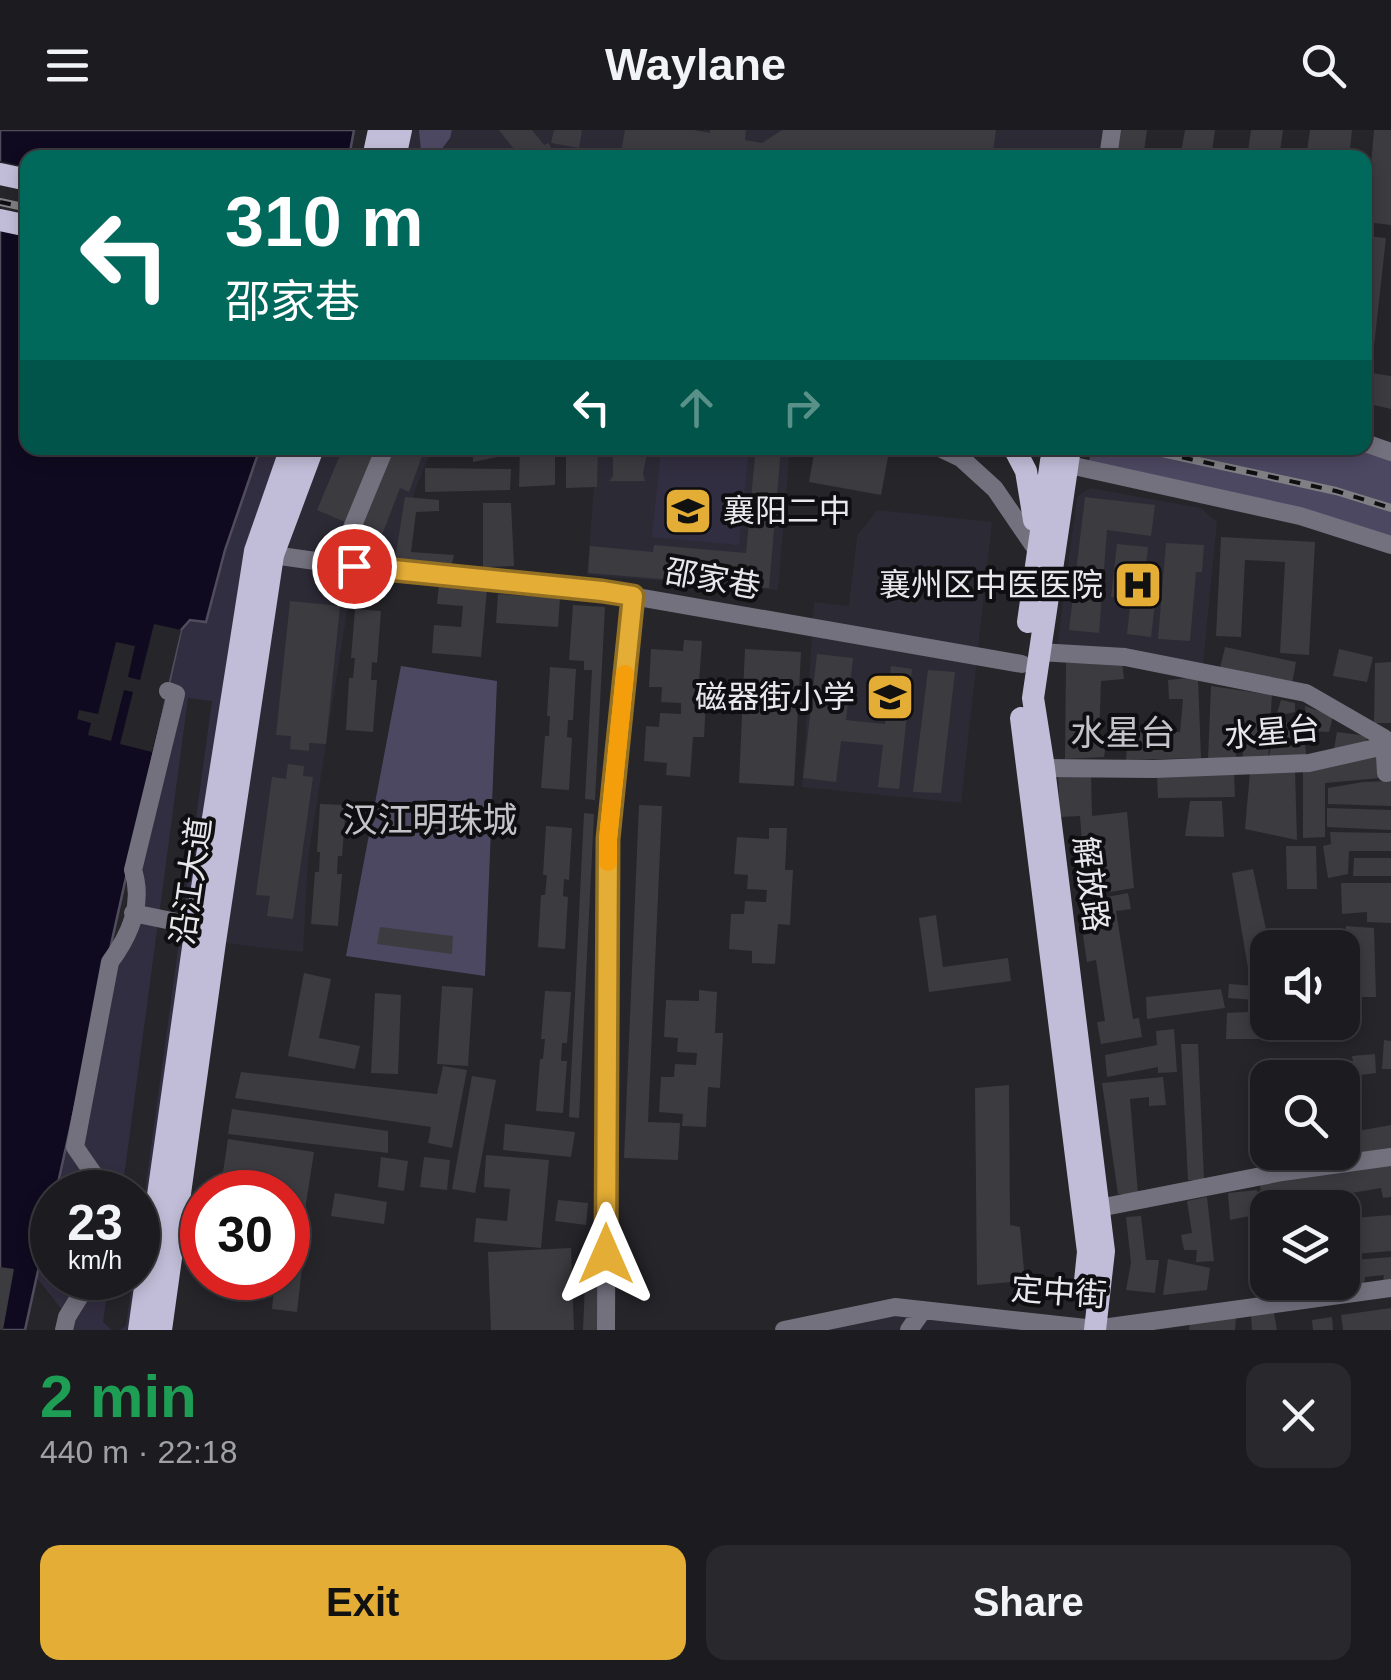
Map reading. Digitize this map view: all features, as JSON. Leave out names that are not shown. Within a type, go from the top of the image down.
[{"type":"main road","name":"沿江大道","points":[[139,1330],[196,926],[255,551],[289,455]]},
{"type":"main road","name":"沿江大道","points":[[161,1330],[273,555],[309,455]]},
{"type":"main road","points":[[1018,455],[1026,471],[1038,552]]},
{"type":"main road","name":"解放路","points":[[1061,455],[1038,552],[1032,698],[1104,1250],[1088,1329]]},
{"type":"main road","name":"解放路","points":[[1061,455],[1031,658],[1018,696],[1088,1252],[1088,1329]]},
{"type":"street","points":[[337,564],[382,455]]},
{"type":"street","points":[[955,455],[995,489],[1038,552]]},
{"type":"street","points":[[1061,455],[1300,516],[1391,544]]},
{"type":"street","name":"邵家巷","points":[[273,555],[584,589],[1031,658],[1125,658],[1306,693],[1384,738],[1384,746]]},
{"type":"street","points":[[606,1330],[608,839],[633,596]]},
{"type":"street","points":[[91,1170],[75,1147],[110,962],[126,940],[139,890],[133,870],[176,694],[168,691]]},
{"type":"street","points":[[1384,746],[1386,773],[1391,772]]},
{"type":"street","name":"水星台","points":[[1044,768],[1154,770],[1309,763],[1384,746]]},
{"type":"street","points":[[134,912],[196,926]]},
{"type":"street","points":[[1099,1208],[1249,1178],[1391,1157]]},
{"type":"street","name":"定中街","points":[[784,1330],[895,1306],[1088,1329],[1391,1288]]},
{"type":"street","points":[[64,1330],[77,1300]]},
{"type":"street","points":[[909,1330],[923,1310]]},
{"type":"shaded area","points":[[0,130],[354,130],[350,150],[20,150],[20,455],[258,455],[225,550],[206,622],[190,620],[181,630],[61,1170],[30,1170],[32,1300],[25,1330],[0,1330]]},
{"type":"shaded area","points":[[411,130],[1112,130],[1109,150],[407,150]]},
{"type":"shaded area","points":[[419,130],[452,130],[441,150],[421,150]]},
{"type":"shaded area","points":[[1372,449],[1391,452],[1391,545],[1087,469],[1090,455],[1372,455]]},
{"type":"shaded area","points":[[258,455],[291,455],[160,1268],[160,1170],[148,1170],[212,701],[188,698],[125,1170],[60,1170],[110,962],[126,940],[133,870],[181,630],[190,620],[206,621]]},
{"type":"shaded area","points":[[310,455],[430,455],[416,487],[393,570],[354,567],[308,859],[303,952],[215,942],[273,555]]},
{"type":"shaded area","name":"襄阳二中","points":[[596,455],[789,455],[778,590],[587,575]]},
{"type":"shaded area","points":[[660,455],[748,455],[739,545],[652,537]]},
{"type":"shaded area","name":"襄州区中医医院","points":[[1090,488],[1201,508],[1217,522],[1203,665],[1128,648],[1057,648],[1077,497]]},
{"type":"shaded area","name":"磁器街小学","points":[[877,510],[992,522],[961,803],[802,787],[814,602],[849,606],[857,536]]},
{"type":"shaded area","points":[[401,666],[497,681],[485,976],[346,956]]},
{"type":"shaded area","points":[[54,1300],[106,1300],[103,1322],[112,1330],[64,1330],[67,1316]]},
{"type":"shaded area","points":[[130,1300],[155,1300],[150,1330],[119,1330],[126,1326]]},
{"type":"shaded area","points":[[896,1315],[1027,1330],[821,1330]]},
{"type":"pier","points":[[0,161],[20,165],[20,233],[0,229]]},
{"type":"pier","points":[[154,624],[181,630],[152,752],[120,744],[133,692],[124,690],[111,741],[88,735],[91,723],[77,719],[79,710],[98,714],[116,642],[135,646],[128,677],[140,680]]},
{"type":"building","points":[[499,130],[532,130],[544,145],[549,143],[552,150],[515,150]]},
{"type":"building","points":[[554,130],[582,130],[579,148],[551,143]]},
{"type":"building","points":[[625,130],[746,130],[745,140],[762,143],[782,130],[996,130],[993,150],[621,150]]},
{"type":"building","points":[[1121,130],[1147,130],[1144,150],[1118,150]]},
{"type":"building","points":[[1185,130],[1215,130],[1212,150],[1181,150]]},
{"type":"building","points":[[1251,130],[1283,130],[1280,150],[1248,150]]},
{"type":"building","points":[[1310,130],[1352,130],[1350,150],[1307,150]]},
{"type":"building","points":[[1374,130],[1391,130],[1391,225],[1372,223]]},
{"type":"building","points":[[1372,237],[1386,238],[1372,346]]},
{"type":"building","points":[[1372,373],[1391,376],[1391,409],[1372,405]]},
{"type":"building","points":[[340,455],[374,455],[345,522],[317,510]]},
{"type":"building","points":[[391,455],[422,455],[409,492],[400,488],[382,535],[362,527]]},
{"type":"building","points":[[473,455],[502,456],[473,462]]},
{"type":"building","points":[[520,455],[555,455],[555,485],[519,487]]},
{"type":"building","points":[[566,455],[598,455],[597,487],[566,488]]},
{"type":"building","points":[[613,455],[647,455],[645,481],[609,481],[613,476]]},
{"type":"building","points":[[780,455],[769,588],[588,573],[590,546],[653,552],[654,545],[746,553],[755,456],[748,456]]},
{"type":"building","points":[[814,455],[888,457],[881,495],[809,482]]},
{"type":"building","points":[[425,468],[511,469],[510,490],[425,492]]},
{"type":"building","points":[[405,497],[439,500],[439,511],[416,512],[411,552],[454,555],[451,567],[395,560]]},
{"type":"building","points":[[1085,497],[1155,505],[1151,536],[1107,530],[1099,633],[1069,630]]},
{"type":"building","points":[[483,503],[511,503],[514,566],[483,567]]},
{"type":"building","points":[[1221,537],[1315,542],[1309,655],[1280,653],[1285,562],[1245,560],[1241,637],[1216,636]]},
{"type":"building","points":[[1166,543],[1204,545],[1202,572],[1196,572],[1190,641],[1158,639]]},
{"type":"building","points":[[1117,544],[1148,547],[1143,593],[1156,595],[1151,637],[1127,634],[1131,599],[1111,597]]},
{"type":"building","points":[[439,585],[487,589],[481,657],[432,653],[434,625],[461,627],[463,606],[437,604]]},
{"type":"building","points":[[498,594],[560,598],[558,627],[496,623]]},
{"type":"building","points":[[290,601],[340,606],[326,744],[309,743],[309,751],[290,749],[291,736],[276,735]]},
{"type":"building","points":[[573,605],[605,607],[595,800],[585,799],[592,670],[584,670],[584,661],[569,660]]},
{"type":"building","points":[[355,609],[381,611],[377,663],[372,662],[371,680],[377,680],[373,732],[346,730],[349,678],[353,678],[355,658],[351,658]]},
{"type":"building","points":[[684,640],[702,641],[699,682],[707,683],[704,737],[693,737],[690,777],[666,775],[667,763],[644,761],[646,726],[659,727],[660,713],[681,714],[681,703],[661,702],[662,687],[649,687],[651,649],[683,651]]},
{"type":"building","points":[[1225,647],[1296,662],[1292,684],[1219,672]]},
{"type":"building","points":[[745,649],[801,652],[794,786],[739,783]]},
{"type":"building","points":[[1339,649],[1373,657],[1367,682],[1333,676]]},
{"type":"building","points":[[817,654],[853,658],[846,720],[885,724],[891,666],[912,669],[899,789],[878,787],[883,745],[841,741],[836,782],[803,778]]},
{"type":"building","points":[[1122,661],[1124,679],[1101,681],[1099,742],[1106,743],[1104,757],[1065,759],[1066,663]]},
{"type":"building","points":[[1391,662],[1391,723],[1374,723],[1375,663]]},
{"type":"building","points":[[550,667],[576,669],[573,720],[568,720],[567,737],[572,738],[569,790],[541,788],[545,736],[549,736]]},
{"type":"building","points":[[928,670],[955,672],[941,793],[913,792]]},
{"type":"building","points":[[1198,677],[1201,758],[1126,760],[1128,732],[1180,732],[1183,699],[1169,699],[1168,680]]},
{"type":"building","points":[[1211,686],[1272,695],[1268,761],[1243,762],[1242,727],[1233,726],[1236,757],[1208,759]]},
{"type":"building","points":[[1281,700],[1295,703],[1295,712],[1276,716]]},
{"type":"building","points":[[1305,706],[1333,716],[1329,732],[1308,731]]},
{"type":"building","points":[[1301,721],[1307,758],[1268,761],[1275,724]]},
{"type":"building","points":[[1337,732],[1368,736],[1364,747],[1334,749]]},
{"type":"building","points":[[1379,752],[1380,778],[1325,783],[1325,837],[1303,838],[1303,771]]},
{"type":"building","points":[[288,764],[304,766],[303,776],[313,777],[293,919],[267,916],[270,896],[256,895],[272,777],[286,779]]},
{"type":"building","points":[[1295,770],[1297,840],[1245,829],[1250,772]]},
{"type":"building","points":[[1091,772],[1092,816],[1127,812],[1134,888],[1086,896],[1080,816],[1060,817],[1058,773]]},
{"type":"building","points":[[1234,772],[1235,797],[1158,798],[1157,775]]},
{"type":"building","points":[[1391,781],[1391,806],[1328,804],[1328,788]]},
{"type":"building","points":[[1190,801],[1222,801],[1224,837],[1185,836]]},
{"type":"building","points":[[320,804],[346,805],[342,856],[338,856],[337,874],[342,874],[338,926],[311,924],[315,872],[319,872]]},
{"type":"building","points":[[639,805],[662,806],[648,1122],[680,1123],[678,1160],[624,1158]]},
{"type":"building","points":[[1327,808],[1391,810],[1391,830],[1327,827]]},
{"type":"building","points":[[584,813],[594,814],[579,1118],[569,1117]]},
{"type":"building","points":[[546,826],[572,828],[569,880],[564,879],[563,896],[568,897],[565,949],[538,947],[541,895],[545,895],[547,875],[543,875]]},
{"type":"building","points":[[769,828],[787,828],[785,870],[793,870],[790,925],[778,924],[775,964],[752,963],[752,951],[729,949],[731,914],[744,914],[745,901],[766,902],[767,890],[747,889],[748,875],[734,874],[737,837],[769,839]]},
{"type":"building","points":[[1330,832],[1391,833],[1391,851],[1349,851],[1348,874],[1328,878],[1323,846],[1331,844]]},
{"type":"building","points":[[1286,846],[1316,846],[1317,889],[1287,889]]},
{"type":"building","points":[[1354,858],[1391,858],[1391,876],[1353,876]]},
{"type":"building","points":[[1253,869],[1266,930],[1250,930],[1250,980],[1232,873]]},
{"type":"building","points":[[1341,883],[1391,883],[1391,923],[1367,922],[1367,912],[1342,914]]},
{"type":"building","points":[[1128,893],[1131,909],[1116,911],[1133,1019],[1139,1018],[1142,1037],[1101,1044],[1097,1022],[1105,1021],[1096,960],[1087,962],[1083,935],[1090,934],[1085,901]]},
{"type":"building","points":[[936,915],[943,967],[1008,958],[1011,981],[929,992],[919,918]]},
{"type":"building","points":[[1346,926],[1374,928],[1376,997],[1360,997],[1360,930],[1346,930]]},
{"type":"building","points":[[380,927],[453,936],[452,954],[377,944]]},
{"type":"building","points":[[304,973],[331,979],[319,1038],[360,1046],[355,1069],[288,1056]]},
{"type":"building","points":[[1229,984],[1250,986],[1250,1000],[1228,998]]},
{"type":"building","points":[[442,986],[473,988],[468,1066],[437,1064]]},
{"type":"building","points":[[1221,989],[1225,1008],[1147,1019],[1146,997]]},
{"type":"building","points":[[699,990],[717,992],[715,1033],[723,1033],[720,1088],[708,1087],[706,1127],[682,1126],[683,1114],[659,1112],[661,1077],[674,1077],[675,1064],[696,1065],[697,1053],[677,1052],[678,1038],[664,1037],[666,1000],[699,1001]]},
{"type":"building","points":[[545,991],[571,992],[567,1043],[562,1043],[561,1061],[567,1061],[563,1113],[536,1111],[545,1039],[541,1039]]},
{"type":"building","points":[[375,993],[401,995],[398,1074],[371,1073]]},
{"type":"building","points":[[1250,1012],[1250,1039],[1226,1039],[1227,1013]]},
{"type":"building","points":[[1174,1029],[1177,1072],[1158,1073],[1158,1067],[1107,1077],[1105,1055],[1157,1045],[1156,1031]]},
{"type":"building","points":[[1384,1040],[1391,1041],[1391,1069],[1382,1069]]},
{"type":"building","points":[[1181,1044],[1198,1044],[1204,1180],[1188,1180]]},
{"type":"building","points":[[1375,1054],[1376,1073],[1360,1075],[1360,1060],[1353,1060],[1352,1056]]},
{"type":"building","points":[[443,1066],[467,1070],[452,1148],[428,1143],[431,1127],[235,1098],[241,1072],[437,1094]]},
{"type":"building","points":[[472,1076],[496,1080],[475,1193],[452,1189]]},
{"type":"building","points":[[1163,1077],[1166,1105],[1149,1106],[1149,1097],[1130,1099],[1138,1194],[1118,1194],[1102,1083]]},
{"type":"building","points":[[1009,1085],[1010,1225],[1020,1227],[1025,1281],[977,1285],[975,1088]]},
{"type":"building","points":[[232,1109],[388,1131],[388,1153],[228,1134]]},
{"type":"building","points":[[505,1124],[575,1132],[571,1157],[503,1150]]},
{"type":"building","points":[[1391,1125],[1391,1152],[1360,1158],[1360,1131]]},
{"type":"building","points":[[228,1139],[314,1152],[310,1178],[310,1170],[223,1170]]},
{"type":"building","points":[[486,1155],[549,1160],[541,1248],[474,1242],[476,1218],[507,1221],[510,1189],[484,1187]]},
{"type":"building","points":[[381,1157],[408,1161],[404,1191],[378,1187]]},
{"type":"building","points":[[424,1157],[450,1160],[447,1190],[420,1187]]},
{"type":"building","points":[[1391,1163],[1391,1197],[1383,1198],[1381,1188],[1360,1192],[1261,1190],[1260,1184]]},
{"type":"building","points":[[1250,1191],[1250,1216],[1230,1220],[1228,1193]]},
{"type":"building","points":[[335,1193],[387,1202],[384,1224],[331,1216]]},
{"type":"building","points":[[1207,1197],[1214,1261],[1196,1262],[1197,1250],[1184,1250],[1181,1235],[1192,1233],[1187,1201]]},
{"type":"building","points":[[558,1200],[588,1203],[586,1225],[555,1221]]},
{"type":"building","points":[[1391,1215],[1391,1251],[1360,1254],[1360,1218]]},
{"type":"building","points":[[1141,1216],[1146,1260],[1159,1260],[1155,1293],[1126,1290],[1131,1263],[1126,1217]]},
{"type":"building","points":[[571,1248],[574,1330],[491,1330],[488,1252]]},
{"type":"building","points":[[1391,1257],[1391,1281],[1383,1282],[1384,1275],[1365,1277],[1364,1285],[1360,1286],[1360,1260]]},
{"type":"building","points":[[1168,1259],[1210,1268],[1207,1290],[1163,1295]]},
{"type":"building","points":[[0,1267],[14,1269],[3,1330],[0,1330]]},
{"type":"building","points":[[604,1281],[602,1330],[583,1330],[585,1282]]},
{"type":"building","points":[[273,1300],[298,1300],[297,1312],[272,1309]]},
{"type":"building","points":[[1391,1308],[1391,1330],[1343,1330],[1341,1315]]},
{"type":"building","points":[[1274,1313],[1277,1330],[1252,1330],[1251,1316]]},
{"type":"building","points":[[1215,1317],[1236,1318],[1235,1330],[1189,1330],[1190,1321],[1213,1322]]},
{"type":"building","points":[[1332,1317],[1333,1330],[1313,1330],[1312,1320]]},
{"type":"railway","points":[[0,202],[20,206]]},
{"type":"railway","points":[[1171,455],[1336,491],[1391,508]]},
{"type":"slow traffic","points":[[608,862],[625,674]]},
{"type":"place","name":"襄阳二中","points":[[688,511]]},
{"type":"place","name":"襄州区中医医院","points":[[1138,585]]},
{"type":"place","name":"磁器街小学","points":[[890,697]]},
{"type":"district","name":"水星台","points":[[1123,733]]},
{"type":"district","name":"汉江明珠城","points":[[430,820]]},
{"type":"route","points":[[354,566],[633,596],[608,839],[606,1254]]}]
